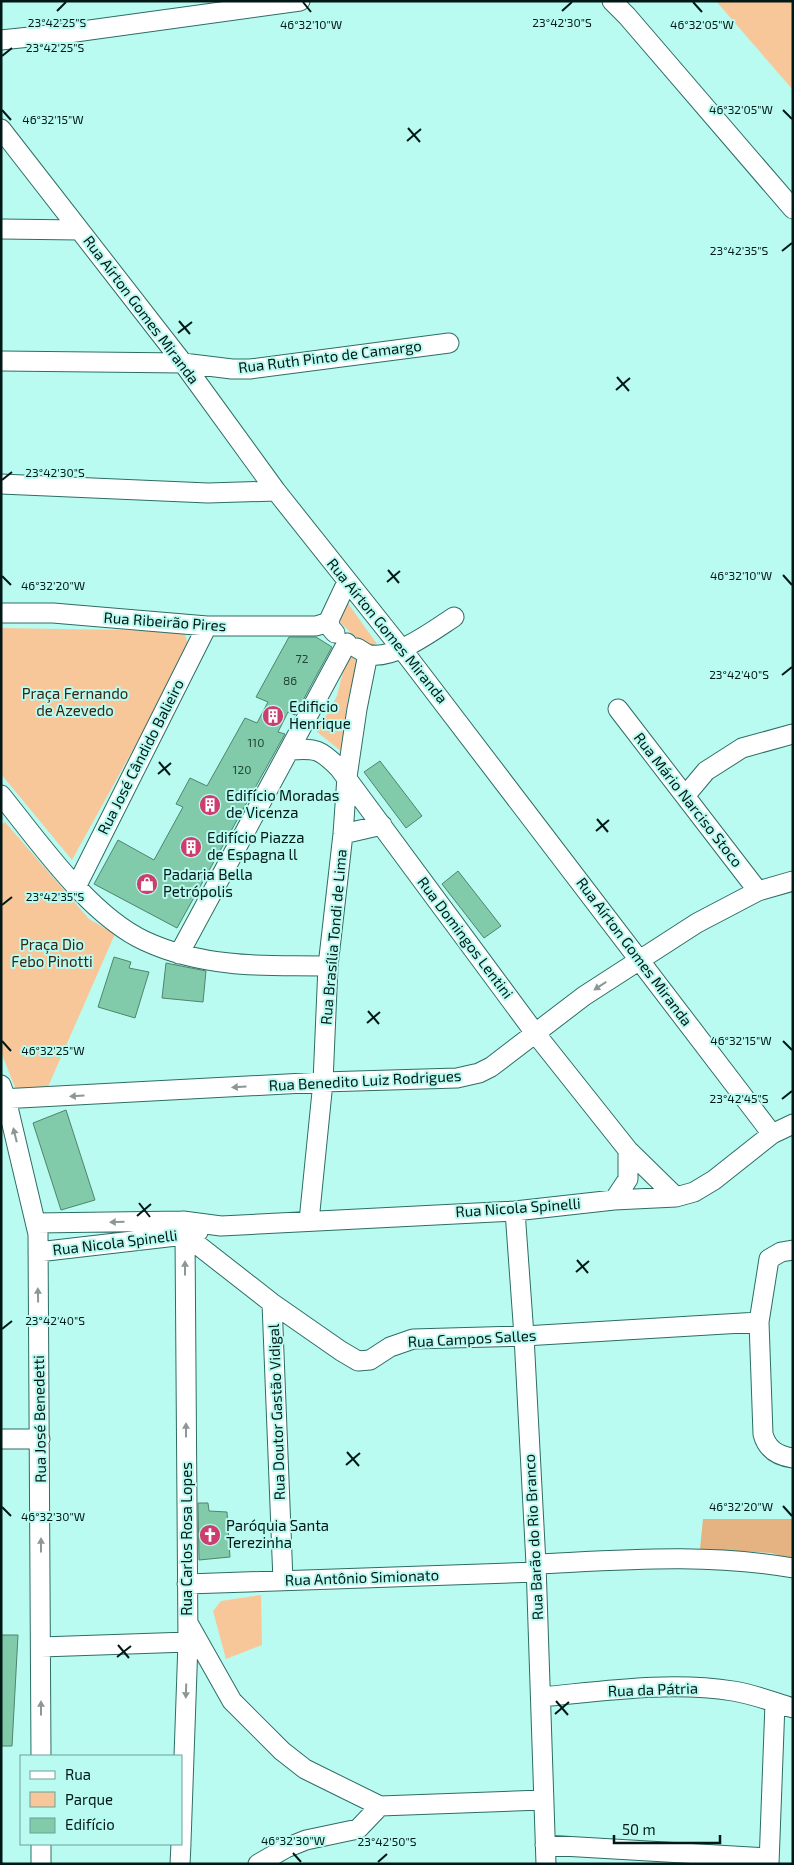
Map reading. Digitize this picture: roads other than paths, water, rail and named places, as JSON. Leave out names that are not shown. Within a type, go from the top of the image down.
[{"type":"street","points":[[1,40],[68,33],[300,1]]},
{"type":"street","points":[[612,1],[625,9],[793,209]]},
{"type":"street","name":"Rua Aírton Gomes Miranda","points":[[1,129],[183,363],[276,491],[402,649],[641,959],[772,1134]]},
{"type":"street","points":[[1,229],[79,230]]},
{"type":"street","name":"Rua Ruth Pinto de Camargo","points":[[1,361],[183,363],[232,369],[250,369],[449,343]]},
{"type":"street","points":[[1,484],[208,493],[276,491]]},
{"type":"street","points":[[347,582],[329,622],[337,636],[368,654],[383,654],[402,649],[454,618]]},
{"type":"street","name":"Rua Ribeirão Pires","points":[[1,612],[53,613],[207,626],[316,626],[329,622]]},
{"type":"street","name":"Rua José Cândido Balieiro","points":[[76,887],[207,626]]},
{"type":"street","points":[[179,954],[348,643]]},
{"type":"street","name":"Rua Brasília Tondi de Lima","points":[[309,1220],[323,1082],[328,966],[343,834],[347,777],[357,709],[368,654]]},
{"type":"street","name":"Rua Mário Narciso Stoco","points":[[618,708],[758,891]]},
{"type":"street","points":[[685,796],[706,771],[730,755],[750,745],[793,734]]},
{"type":"street","name":"Rua Domingos Lentini","points":[[290,750],[312,748],[320,751],[347,777],[535,1033],[628,1150],[676,1197]]},
{"type":"street","points":[[1,795],[76,887],[101,912],[143,940],[179,954],[229,964],[328,966]]},
{"type":"street","points":[[343,834],[382,825]]},
{"type":"street","name":"Rua Benedito Luiz Rodrigues","points":[[3,1095],[457,1078],[469,1076],[491,1067],[584,996],[697,923],[758,891],[793,881]]},
{"type":"street","name":"Rua José Benedetti","points":[[3,1095],[36,1223],[38,1252],[42,1755]]},
{"type":"street","name":"Rua Nicola Spinelli","points":[[36,1223],[184,1228],[309,1220],[515,1211],[614,1200],[676,1197],[694,1192],[714,1180],[772,1134],[793,1124]]},
{"type":"street","points":[[614,1200],[628,1179],[628,1150]]},
{"type":"street","name":"Rua Barão do Rio Branco","points":[[515,1211],[524,1336],[536,1568],[541,1697],[542,1800],[546,1864]]},
{"type":"street","name":"Rua Nicola Spinelli","points":[[38,1252],[184,1228]]},
{"type":"street","name":"Rua Campos Salles","points":[[184,1228],[272,1303],[352,1359],[358,1361],[370,1360],[390,1347],[414,1339],[524,1336],[759,1322]]},
{"type":"street","name":"Rua Carlos Rosa Lopes","points":[[182,1814],[188,1642],[184,1228]]},
{"type":"street","points":[[793,1250],[781,1252],[769,1259],[759,1322],[763,1434],[765,1440],[775,1453],[793,1458]]},
{"type":"street","name":"Rua Doutor Gastão Vidigal","points":[[272,1303],[284,1581]]},
{"type":"street","points":[[1,1439],[40,1439]]},
{"type":"street","name":"Rua Antônio Simionato","points":[[187,1584],[536,1568],[678,1558],[754,1561],[793,1568]]},
{"type":"street","points":[[188,1622],[232,1701],[282,1751],[305,1769],[380,1806],[542,1800]]},
{"type":"street","points":[[42,1647],[188,1642]]},
{"type":"street","name":"Rua da Pátria","points":[[541,1697],[658,1686],[714,1688],[736,1691],[793,1708]]},
{"type":"street","points":[[545,1845],[769,1861],[775,1703]]},
{"type":"street","points":[[258,1864],[286,1848],[306,1840],[358,1830],[380,1806]]},
{"type":"street","points":[[41,1845],[41,1864]]},
{"type":"street","name":"Rua Carlos Rosa Lopes","points":[[180,1864],[181,1845]]},
{"type":"place","name":"Edificio Henrique","points":[[273,716]]},
{"type":"place","name":"Edifício Moradas de Vicenza","points":[[210,805]]},
{"type":"place","name":"Edifício Piazza de Espagna ll","points":[[191,847]]},
{"type":"place","name":"Padaria Bella Petrópolis","points":[[147,884]]},
{"type":"place","name":"Paróquia Santa Terezinha","points":[[210,1535]]},
{"type":"park label","name":"Praça Fernando de Azevedo","points":[[75,702]]},
{"type":"park label","name":"Praça Dio Febo Pinotti","points":[[52,954]]}]
